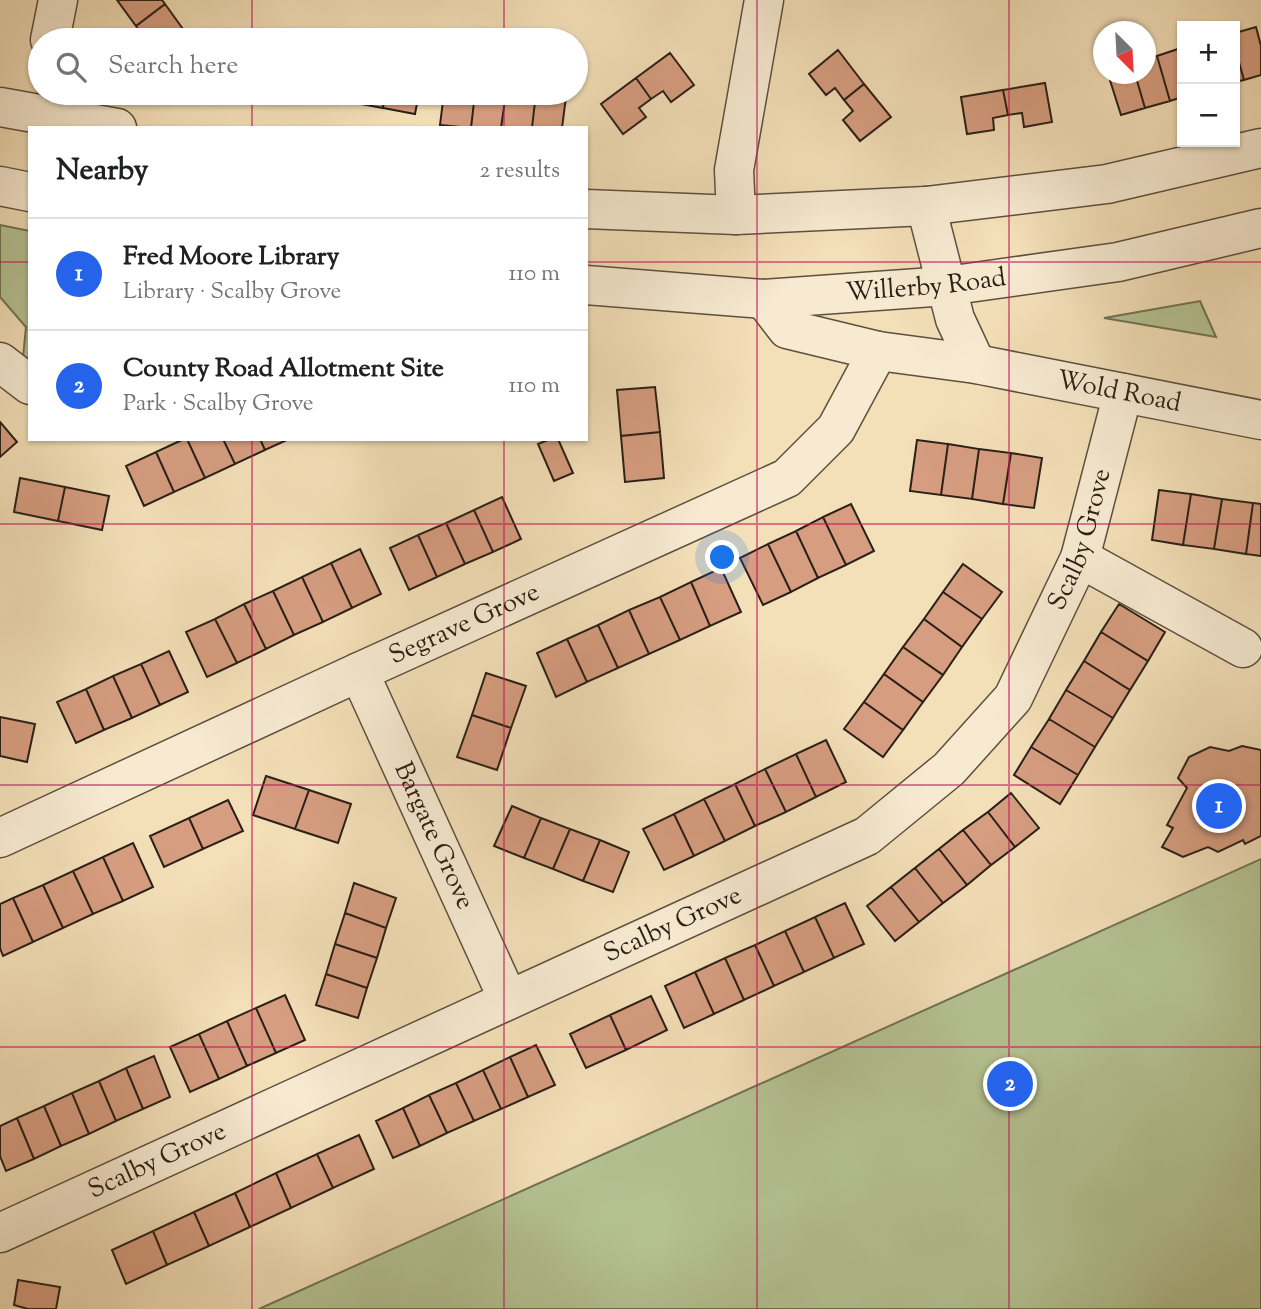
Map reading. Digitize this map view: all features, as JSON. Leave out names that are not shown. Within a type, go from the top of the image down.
[{"type":"street","points":[[52,28],[58,0]]},
{"type":"street","points":[[736,215],[734,170],[764,0]]},
{"type":"street","points":[[30,105],[109,126]]},
{"type":"street","points":[[588,209],[736,215],[926,206],[1107,184],[1261,148]]},
{"type":"street","points":[[0,186],[28,192]]},
{"type":"street","points":[[926,206],[955,319],[976,364]]},
{"type":"street","name":"Willerby Road","points":[[588,285],[764,299],[947,286],[1118,262],[1261,228]]},
{"type":"street","name":"Wold Road","points":[[764,299],[787,329],[878,351],[976,364],[1261,420]]},
{"type":"street","name":"Segrave Grove","points":[[0,838],[787,478],[836,429],[878,351]]},
{"type":"street","points":[[0,362],[28,383]]},
{"type":"street","name":"Scalby Grove","points":[[0,1233],[867,836],[949,769],[1013,698],[1080,558],[1123,393]]},
{"type":"street","points":[[1080,558],[1243,648]]},
{"type":"street","name":"Bargate Grove","points":[[359,672],[508,999]]},
{"type":"green space","points":[[0,225],[28,231],[28,359],[23,357],[26,327],[0,297]]},
{"type":"green space","points":[[1200,301],[1216,337],[1104,318]]},
{"type":"green space","points":[[1261,859],[1261,1309],[259,1309]]},
{"type":"building","points":[[117,0],[162,0],[165,4],[136,26]]},
{"type":"building","points":[[165,4],[182,28],[138,28],[136,26]]},
{"type":"building","points":[[1256,27],[1261,46],[1261,75],[1244,80],[1240,66],[1240,32]]},
{"type":"building","points":[[1177,49],[1177,99],[1170,101],[1157,56]]},
{"type":"building","points":[[838,50],[864,84],[844,100],[835,88],[826,95],[809,74]]},
{"type":"building","points":[[670,53],[694,85],[671,102],[663,91],[651,99],[636,78]]},
{"type":"building","points":[[1156,56],[1170,101],[1145,108],[1138,84],[1156,84]]},
{"type":"building","points":[[636,78],[651,99],[639,108],[646,117],[623,134],[601,104]]},
{"type":"building","points":[[1045,83],[1052,122],[1024,127],[1022,113],[1008,115],[1003,90]]},
{"type":"building","points":[[864,84],[891,117],[860,141],[843,120],[853,111],[844,100]]},
{"type":"building","points":[[1111,84],[1138,84],[1145,108],[1121,115]]},
{"type":"building","points":[[1003,90],[1008,115],[993,118],[994,130],[967,134],[961,97]]},
{"type":"building","points":[[383,105],[417,105],[415,114],[383,108]]},
{"type":"building","points":[[442,105],[474,105],[471,126],[440,125]]},
{"type":"building","points":[[474,105],[504,105],[501,126],[471,126]]},
{"type":"building","points":[[504,105],[535,105],[532,126],[501,126]]},
{"type":"building","points":[[535,105],[565,105],[562,126],[532,126]]},
{"type":"building","points":[[655,387],[660,432],[621,436],[617,390]]},
{"type":"building","points":[[0,422],[17,442],[0,457]]},
{"type":"building","points":[[660,432],[664,478],[625,482],[621,436]]},
{"type":"building","points":[[917,440],[948,444],[941,495],[910,491]]},
{"type":"building","points":[[180,441],[188,441],[205,478],[174,492],[156,452]]},
{"type":"building","points":[[188,441],[224,441],[235,464],[205,478]]},
{"type":"building","points":[[224,441],[261,441],[265,450],[235,464]]},
{"type":"building","points":[[261,441],[285,441],[265,450]]},
{"type":"building","points":[[559,441],[573,473],[554,481],[538,444]]},
{"type":"building","points":[[948,444],[979,449],[972,499],[941,495]]},
{"type":"building","points":[[979,449],[1011,453],[1003,504],[972,499]]},
{"type":"building","points":[[156,452],[174,492],[144,506],[126,466]]},
{"type":"building","points":[[1011,453],[1042,458],[1034,508],[1003,504]]},
{"type":"building","points":[[20,478],[65,487],[58,521],[14,512]]},
{"type":"building","points":[[65,487],[109,496],[102,530],[58,521]]},
{"type":"building","points":[[1159,490],[1191,494],[1183,545],[1152,540]]},
{"type":"building","points":[[1191,494],[1222,499],[1214,549],[1183,545]]},
{"type":"building","points":[[502,497],[521,539],[493,552],[474,510]]},
{"type":"building","points":[[1222,499],[1253,503],[1246,554],[1214,549]]},
{"type":"building","points":[[1253,503],[1261,504],[1261,556],[1246,554]]},
{"type":"building","points":[[851,504],[874,551],[846,565],[823,517]]},
{"type":"building","points":[[474,510],[493,552],[465,564],[446,523]]},
{"type":"building","points":[[823,517],[846,565],[818,578],[796,531]]},
{"type":"building","points":[[446,523],[465,564],[437,577],[418,535]]},
{"type":"building","points":[[796,531],[818,578],[791,592],[768,544]]},
{"type":"building","points":[[418,535],[437,577],[409,590],[390,548]]},
{"type":"building","points":[[768,544],[791,592],[763,605],[740,558]]},
{"type":"building","points":[[360,549],[381,594],[352,608],[331,563]]},
{"type":"building","points":[[331,563],[352,608],[323,622],[302,577]]},
{"type":"building","points":[[963,564],[1002,592],[982,619],[943,592]]},
{"type":"building","points":[[721,568],[741,612],[710,626],[691,582]]},
{"type":"building","points":[[302,577],[323,622],[294,635],[273,591]]},
{"type":"building","points":[[691,582],[710,626],[680,640],[660,597]]},
{"type":"building","points":[[273,591],[294,635],[266,649],[244,604]]},
{"type":"building","points":[[943,592],[982,619],[962,647],[924,619]]},
{"type":"building","points":[[660,597],[680,640],[649,654],[629,610]]},
{"type":"building","points":[[244,604],[266,649],[237,663],[215,619]]},
{"type":"building","points":[[1119,604],[1165,632],[1148,661],[1101,632]]},
{"type":"building","points":[[629,610],[649,654],[618,668],[598,625]]},
{"type":"building","points":[[215,619],[237,663],[207,677],[186,632]]},
{"type":"building","points":[[924,619],[962,647],[943,675],[903,647]]},
{"type":"building","points":[[598,625],[618,668],[587,682],[567,639]]},
{"type":"building","points":[[1101,632],[1148,661],[1130,690],[1084,661]]},
{"type":"building","points":[[567,639],[587,682],[556,697],[537,653]]},
{"type":"building","points":[[903,647],[943,675],[923,702],[884,674]]},
{"type":"building","points":[[169,651],[188,692],[160,705],[141,664]]},
{"type":"building","points":[[1084,661],[1130,690],[1113,718],[1066,690]]},
{"type":"building","points":[[141,664],[160,705],[132,718],[113,676]]},
{"type":"building","points":[[486,673],[526,686],[511,728],[472,715]]},
{"type":"building","points":[[884,674],[923,702],[903,730],[864,702]]},
{"type":"building","points":[[113,676],[132,718],[104,730],[86,689]]},
{"type":"building","points":[[86,689],[104,730],[76,743],[57,702]]},
{"type":"building","points":[[1066,690],[1113,718],[1095,747],[1049,719]]},
{"type":"building","points":[[864,702],[903,730],[883,757],[844,729]]},
{"type":"building","points":[[472,715],[511,728],[497,770],[457,757]]},
{"type":"building","points":[[0,717],[35,724],[27,762],[0,756]]},
{"type":"building","points":[[1049,719],[1095,747],[1078,775],[1031,747]]},
{"type":"building","points":[[826,740],[846,782],[816,797],[796,754]]},
{"type":"building","points":[[1242,746],[1261,750],[1261,836],[1245,844],[1243,840],[1218,852],[1208,847],[1183,857],[1162,847],[1173,828],[1167,825],[1187,788],[1178,778],[1189,757],[1210,747],[1229,751]]},
{"type":"building","points":[[1031,747],[1078,775],[1060,804],[1014,775]]},
{"type":"building","points":[[796,754],[816,797],[786,812],[765,769]]},
{"type":"building","points":[[765,769],[786,812],[755,826],[735,784]]},
{"type":"building","points":[[266,776],[309,790],[295,829],[253,815]]},
{"type":"building","points":[[735,784],[755,826],[725,841],[704,799]]},
{"type":"building","points":[[309,790],[351,804],[338,843],[295,829]]},
{"type":"building","points":[[1011,793],[1039,828],[1015,847],[988,812]]},
{"type":"building","points":[[704,799],[725,841],[694,856],[674,814]]},
{"type":"building","points":[[228,800],[243,831],[203,849],[189,818]]},
{"type":"building","points":[[512,806],[541,818],[524,858],[494,846]]},
{"type":"building","points":[[988,812],[1015,847],[991,865],[963,830]]},
{"type":"building","points":[[674,814],[694,856],[664,870],[643,829]]},
{"type":"building","points":[[189,818],[203,849],[164,867],[150,836]]},
{"type":"building","points":[[541,818],[570,829],[553,869],[524,858]]},
{"type":"building","points":[[570,829],[600,840],[583,881],[553,869]]},
{"type":"building","points":[[963,830],[991,865],[967,885],[939,849]]},
{"type":"building","points":[[600,840],[629,852],[613,892],[583,881]]},
{"type":"building","points":[[133,843],[153,887],[123,901],[103,857]]},
{"type":"building","points":[[939,849],[967,885],[943,903],[915,868]]},
{"type":"building","points":[[103,857],[123,901],[93,914],[73,871]]},
{"type":"building","points":[[915,868],[943,903],[919,922],[891,887]]},
{"type":"building","points":[[73,871],[93,914],[63,928],[43,885]]},
{"type":"building","points":[[354,883],[396,898],[386,928],[345,913]]},
{"type":"building","points":[[43,885],[63,928],[33,942],[13,898]]},
{"type":"building","points":[[891,887],[919,922],[895,941],[867,906]]},
{"type":"building","points":[[13,898],[33,942],[3,956],[0,948],[0,904]]},
{"type":"building","points":[[845,903],[864,944],[834,958],[815,917]]},
{"type":"building","points":[[345,913],[386,928],[377,958],[335,944]]},
{"type":"building","points":[[815,917],[834,958],[804,972],[785,931]]},
{"type":"building","points":[[785,931],[804,972],[774,986],[755,945]]},
{"type":"building","points":[[335,944],[377,958],[367,988],[326,974]]},
{"type":"building","points":[[755,945],[774,986],[744,1000],[725,958]]},
{"type":"building","points":[[725,958],[744,1000],[714,1014],[695,972]]},
{"type":"building","points":[[695,972],[714,1014],[684,1028],[665,986]]},
{"type":"building","points":[[326,974],[367,988],[358,1018],[316,1005]]},
{"type":"building","points":[[285,995],[305,1040],[276,1053],[256,1008]]},
{"type":"building","points":[[651,996],[667,1030],[626,1050],[610,1015]]},
{"type":"building","points":[[256,1008],[276,1053],[247,1066],[227,1021]]},
{"type":"building","points":[[610,1015],[626,1050],[586,1068],[570,1034]]},
{"type":"building","points":[[227,1021],[247,1066],[219,1079],[199,1034]]},
{"type":"building","points":[[199,1034],[219,1079],[190,1092],[170,1047]]},
{"type":"building","points":[[536,1045],[555,1085],[528,1097],[510,1057]]},
{"type":"building","points":[[154,1056],[170,1097],[143,1109],[126,1068]]},
{"type":"building","points":[[510,1057],[528,1097],[501,1109],[483,1070]]},
{"type":"building","points":[[126,1068],[143,1109],[116,1121],[99,1081]]},
{"type":"building","points":[[483,1070],[501,1109],[474,1121],[456,1083]]},
{"type":"building","points":[[99,1081],[116,1121],[89,1134],[72,1093]]},
{"type":"building","points":[[456,1083],[474,1121],[447,1133],[429,1095]]},
{"type":"building","points":[[72,1093],[89,1134],[61,1146],[44,1106]]},
{"type":"building","points":[[429,1095],[447,1133],[420,1146],[403,1108]]},
{"type":"building","points":[[44,1106],[61,1146],[34,1159],[17,1118]]},
{"type":"building","points":[[403,1108],[420,1146],[393,1158],[376,1121]]},
{"type":"building","points":[[17,1118],[34,1159],[6,1171],[0,1156],[0,1126]]},
{"type":"building","points":[[359,1135],[374,1169],[333,1188],[317,1154]]},
{"type":"building","points":[[317,1154],[333,1188],[291,1208],[276,1173]]},
{"type":"building","points":[[276,1173],[291,1208],[250,1227],[235,1193]]},
{"type":"building","points":[[235,1193],[250,1227],[209,1246],[194,1212]]},
{"type":"building","points":[[194,1212],[209,1246],[167,1265],[153,1231]]},
{"type":"building","points":[[153,1231],[167,1265],[126,1284],[112,1250]]},
{"type":"building","points":[[18,1280],[60,1287],[56,1309],[28,1309],[14,1305]]},
{"type":"place","name":"Fred Moore Library","points":[[1219,806]]},
{"type":"place","name":"County Road Allotment Site","points":[[1010,1084]]}]
